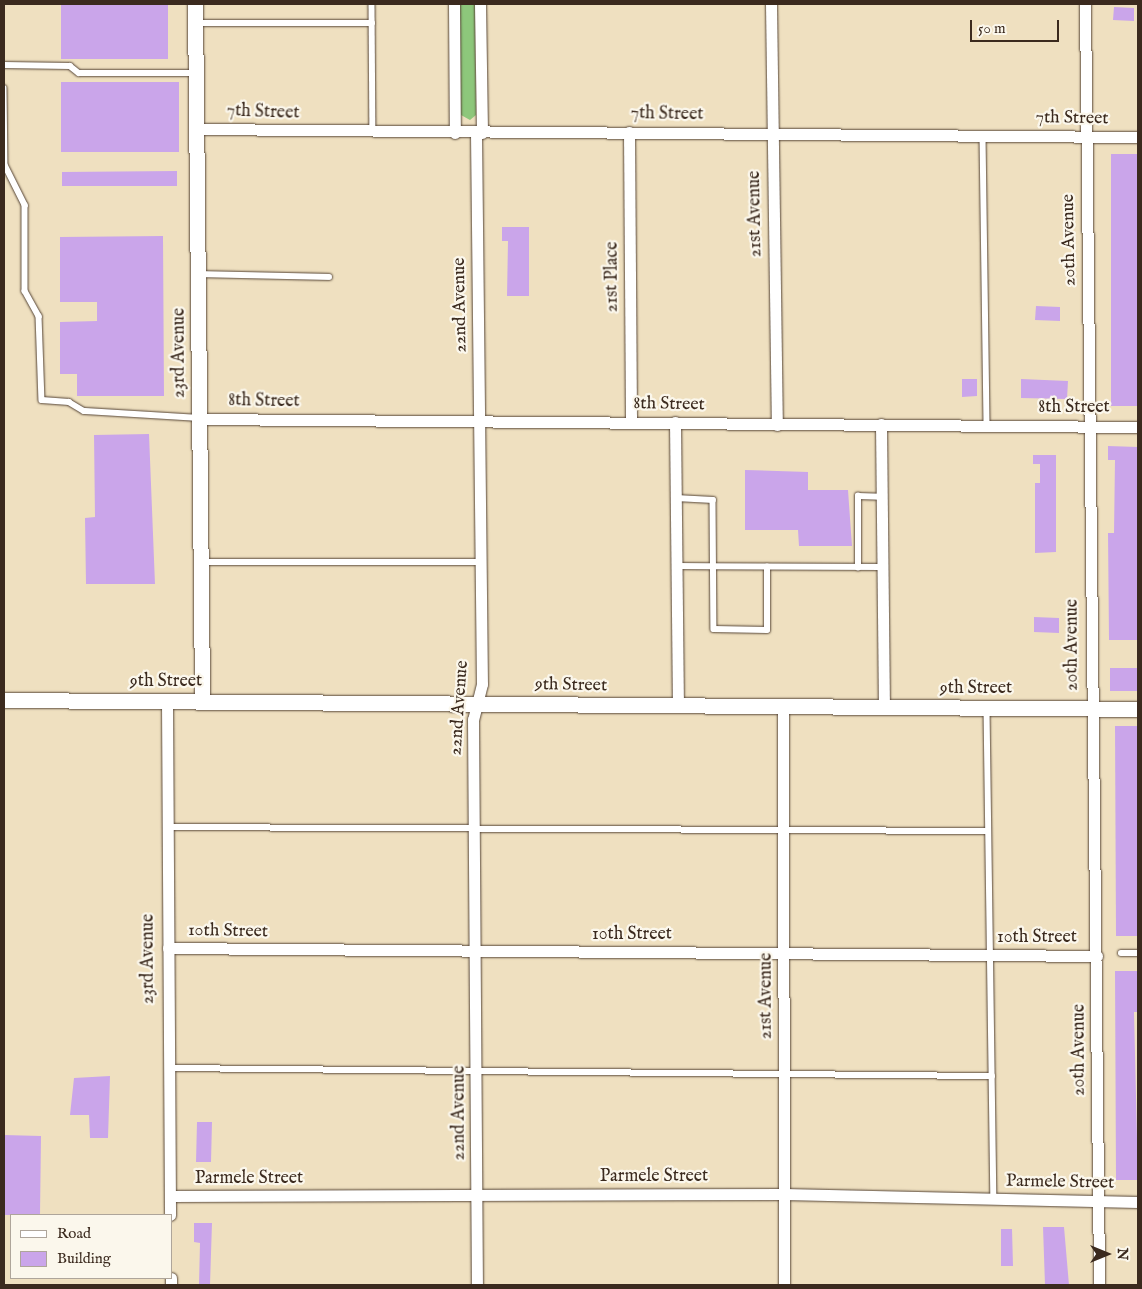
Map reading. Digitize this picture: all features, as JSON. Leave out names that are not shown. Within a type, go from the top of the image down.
[{"type":"street","name":"23rd Avenue","points":[[195,4],[199,562],[202,701]]},
{"type":"street","points":[[454,4],[455,133]]},
{"type":"street","name":"22nd Avenue","points":[[477,1285],[478,952],[473,719],[482,688],[479,562],[480,4]]},
{"type":"street","name":"21st Avenue","points":[[771,4],[777,425]]},
{"type":"street","name":"20th Avenue","points":[[1085,4],[1091,709],[1097,956],[1099,1285]]},
{"type":"street","name":"7th Street","points":[[196,129],[374,134],[629,132],[1138,137]]},
{"type":"street","name":"21st Place","points":[[629,132],[631,421]]},
{"type":"street","name":"8th Street","points":[[199,418],[480,422],[631,421],[777,425],[1138,426]]},
{"type":"street","points":[[675,422],[678,706]]},
{"type":"street","points":[[880,424],[884,707]]},
{"type":"street","name":"9th Street","points":[[4,700],[1138,709]]},
{"type":"street","name":"23rd Avenue","points":[[167,702],[170,1214]]},
{"type":"street","name":"21st Avenue","points":[[783,706],[784,1285]]},
{"type":"street","name":"10th Street","points":[[168,948],[1097,956]]},
{"type":"street","name":"Parmele Street","points":[[170,1196],[784,1194],[1138,1202]]},
{"type":"lane","points":[[372,4],[374,134]]},
{"type":"lane","points":[[195,23],[372,23]]},
{"type":"lane","points":[[4,65],[70,66],[78,73],[196,73]]},
{"type":"lane","points":[[4,88],[5,165],[25,205],[25,291],[39,316],[42,400],[69,402],[84,411],[199,418]]},
{"type":"lane","points":[[983,136],[987,425]]},
{"type":"lane","points":[[198,274],[329,277]]},
{"type":"lane","points":[[858,568],[858,496],[881,497]]},
{"type":"lane","points":[[676,498],[712,500],[714,629],[767,630],[767,567]]},
{"type":"lane","points":[[199,562],[479,562]]},
{"type":"lane","points":[[677,566],[882,567]]},
{"type":"lane","points":[[987,708],[989,955],[994,1199]]},
{"type":"lane","points":[[167,827],[988,830]]},
{"type":"lane","points":[[1121,953],[1138,953]]},
{"type":"lane","points":[[169,1068],[478,1073],[784,1072],[992,1076]]},
{"type":"green space","points":[[459,4],[475,4],[476,115],[470,120],[461,115]]},
{"type":"building","points":[[61,4],[168,4],[168,59],[61,59]]},
{"type":"building","points":[[1114,7],[1134,8],[1134,21],[1113,20]]},
{"type":"building","points":[[61,82],[179,82],[179,152],[61,152]]},
{"type":"building","points":[[1111,154],[1138,154],[1138,406],[1111,406]]},
{"type":"building","points":[[177,171],[177,186],[62,186],[62,172]]},
{"type":"building","points":[[502,227],[529,227],[529,296],[507,296],[508,241],[502,241]]},
{"type":"building","points":[[163,236],[164,396],[77,396],[77,374],[60,374],[60,322],[97,321],[97,302],[60,302],[60,237]]},
{"type":"building","points":[[1036,306],[1060,307],[1060,321],[1035,320]]},
{"type":"building","points":[[962,379],[977,379],[977,396],[962,397]]},
{"type":"building","points":[[1021,379],[1068,381],[1067,399],[1021,398]]},
{"type":"building","points":[[149,434],[155,584],[86,584],[85,518],[95,517],[94,435]]},
{"type":"building","points":[[1108,446],[1138,447],[1138,640],[1109,640],[1108,533],[1114,533],[1115,460],[1108,460]]},
{"type":"building","points":[[1033,455],[1056,455],[1056,552],[1035,553],[1035,483],[1040,483],[1040,464],[1033,464]]},
{"type":"building","points":[[745,470],[808,472],[808,490],[848,490],[852,546],[799,546],[798,530],[745,530]]},
{"type":"building","points":[[1034,617],[1059,618],[1059,633],[1034,632]]},
{"type":"building","points":[[1110,668],[1138,668],[1138,691],[1110,691]]},
{"type":"building","points":[[1115,726],[1138,726],[1138,936],[1116,936]]},
{"type":"building","points":[[1115,971],[1138,971],[1138,1012],[1134,1012],[1138,1180],[1116,1180]]},
{"type":"building","points":[[110,1076],[108,1138],[90,1138],[89,1115],[70,1115],[74,1078]]},
{"type":"building","points":[[197,1122],[212,1122],[211,1162],[196,1162]]},
{"type":"building","points":[[4,1135],[41,1136],[40,1214],[4,1215]]},
{"type":"building","points":[[194,1223],[212,1223],[210,1285],[199,1285],[200,1243],[194,1242]]},
{"type":"building","points":[[1043,1227],[1064,1227],[1069,1285],[1045,1285]]},
{"type":"building","points":[[1001,1229],[1012,1229],[1013,1266],[1001,1266]]}]
